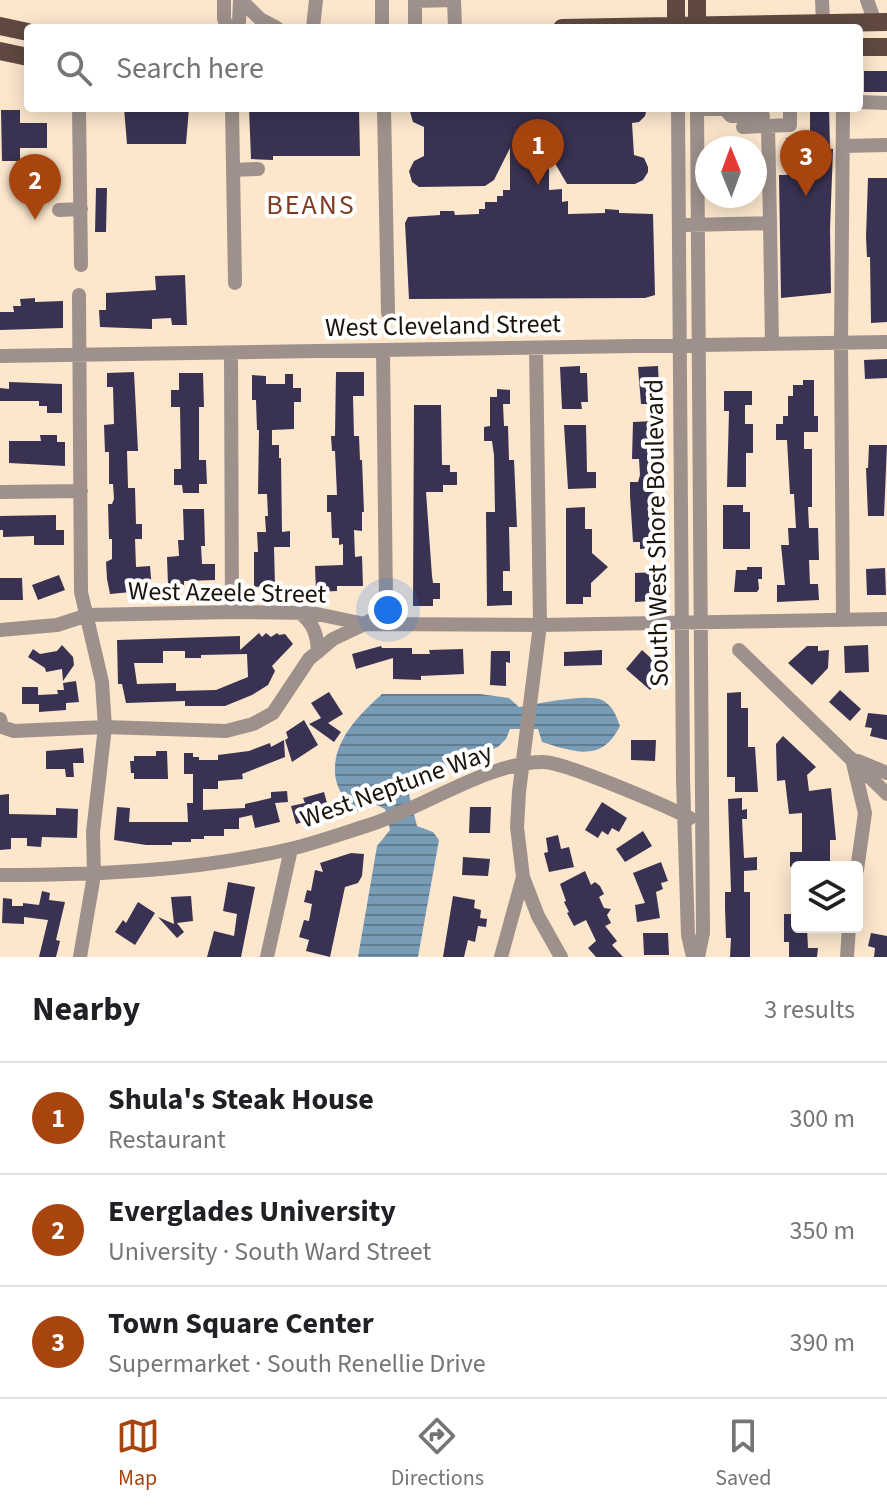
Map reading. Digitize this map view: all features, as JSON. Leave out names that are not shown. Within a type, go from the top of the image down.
[{"type":"main road","points":[[676,0],[676,24]]},
{"type":"main road","points":[[697,0],[697,24]]},
{"type":"main road","points":[[792,24],[880,22]]},
{"type":"main road","points":[[0,26],[24,31]]},
{"type":"main road","points":[[863,47],[887,47]]},
{"type":"main road","points":[[0,51],[24,56]]},
{"type":"street","points":[[224,0],[226,24]]},
{"type":"street","points":[[238,24],[240,0]]},
{"type":"street","points":[[240,0],[269,24]]},
{"type":"street","points":[[313,24],[316,0]]},
{"type":"street","points":[[382,0],[382,24]]},
{"type":"street","points":[[415,24],[415,1],[454,0],[455,24]]},
{"type":"street","points":[[822,0],[823,23]]},
{"type":"street","points":[[867,0],[880,22]]},
{"type":"street","points":[[877,0],[880,22]]},
{"type":"street","points":[[863,102],[887,103]]},
{"type":"street","points":[[79,112],[81,265]]},
{"type":"street","points":[[232,112],[235,283]]},
{"type":"street","points":[[384,112],[388,313]]},
{"type":"street","name":"South West Shore Boulevard","points":[[678,112],[685,815],[688,935],[696,957]]},
{"type":"street","name":"South West Shore Boulevard","points":[[696,957],[703,933],[697,112]]},
{"type":"street","points":[[728,112],[731,116],[790,125],[790,112]]},
{"type":"street","points":[[843,112],[843,619]]},
{"type":"street","points":[[743,127],[765,121]]},
{"type":"street","points":[[765,121],[772,344]]},
{"type":"street","points":[[843,146],[887,145]]},
{"type":"street","points":[[233,170],[258,169]]},
{"type":"street","points":[[59,210],[81,209]]},
{"type":"street","points":[[678,225],[770,223]]},
{"type":"street","points":[[79,295],[81,592],[102,682],[105,727],[93,832],[94,875],[80,957]]},
{"type":"street","name":"West Cleveland Street","points":[[0,356],[887,342]]},
{"type":"street","points":[[536,348],[540,625],[528,701],[517,827],[523,877],[538,916],[561,957]]},
{"type":"street","points":[[1,723],[14,731],[105,727],[226,731],[253,724],[273,713],[309,659],[333,639],[382,613],[386,601],[383,351]]},
{"type":"street","points":[[231,353],[232,612]]},
{"type":"street","points":[[0,492],[81,491]]},
{"type":"street","name":"West Azeele Street","points":[[0,629],[57,625],[88,615],[232,612],[300,613],[365,624],[540,625],[887,619]]},
{"type":"street","points":[[300,613],[311,622],[317,636],[318,652]]},
{"type":"street","points":[[739,650],[887,794]]},
{"type":"street","points":[[852,759],[887,773]]},
{"type":"street","points":[[852,759],[865,813],[858,861]]},
{"type":"street","name":"West Neptune Way","points":[[0,875],[94,875],[227,861],[291,849],[377,823],[492,773],[545,761],[701,824]]},
{"type":"street","points":[[267,957],[291,849]]},
{"type":"street","points":[[501,957],[523,877]]},
{"type":"street","points":[[847,957],[849,933]]},
{"type":"water","points":[[382,694],[480,694],[509,698],[519,707],[595,698],[609,705],[620,726],[605,746],[586,752],[542,742],[538,729],[510,729],[498,747],[412,782],[409,795],[417,826],[433,832],[439,840],[418,957],[358,957],[377,846],[390,830],[385,809],[375,804],[351,814],[337,783],[336,761],[343,739]]},
{"type":"building","points":[[864,71],[887,71],[887,92],[864,92]]},
{"type":"building","points":[[1,110],[20,110],[20,123],[47,123],[47,148],[20,148],[20,161],[2,161]]},
{"type":"building","points":[[124,112],[189,112],[186,144],[127,144]]},
{"type":"building","points":[[249,112],[359,112],[360,156],[251,159]]},
{"type":"building","points":[[410,112],[646,112],[639,122],[632,123],[634,155],[644,158],[648,167],[643,180],[635,184],[567,184],[549,153],[549,190],[562,189],[562,202],[568,201],[568,214],[605,213],[605,209],[619,210],[619,213],[653,214],[655,295],[645,298],[409,299],[405,223],[408,217],[440,215],[440,211],[454,211],[455,215],[479,214],[479,209],[485,209],[485,202],[497,202],[497,196],[503,196],[503,190],[510,190],[510,148],[494,180],[485,186],[419,187],[412,182],[409,171],[414,161],[424,156],[424,127],[413,122]]},
{"type":"building","points":[[810,112],[829,112],[830,149],[833,149],[831,293],[781,298],[779,175],[787,175],[786,138],[810,137]]},
{"type":"building","points":[[868,178],[887,178],[887,322],[871,323],[870,257],[867,257],[866,237]]},
{"type":"building","points":[[96,188],[107,188],[106,232],[95,232]]},
{"type":"building","points":[[185,275],[187,325],[172,325],[171,318],[152,319],[152,329],[100,327],[99,310],[106,310],[106,293],[156,290],[155,276]]},
{"type":"building","points":[[35,298],[35,302],[63,301],[63,328],[0,330],[0,312],[14,312],[13,306],[21,306],[20,299]]},
{"type":"building","points":[[887,359],[887,378],[865,379],[864,360]]},
{"type":"building","points":[[580,366],[580,373],[587,373],[588,402],[581,402],[582,409],[562,409],[560,367]]},
{"type":"building","points":[[658,366],[660,410],[647,411],[647,404],[641,404],[638,367]]},
{"type":"building","points":[[134,372],[138,451],[127,451],[128,488],[135,488],[136,524],[142,524],[142,539],[135,539],[136,567],[150,566],[152,590],[110,594],[106,562],[112,559],[108,504],[112,504],[114,499],[113,484],[109,484],[109,452],[105,452],[104,425],[114,424],[113,387],[107,387],[107,373]]},
{"type":"building","points":[[336,372],[364,372],[364,396],[353,396],[354,436],[359,436],[362,460],[364,512],[362,531],[354,530],[355,557],[362,556],[363,586],[337,586],[337,591],[316,592],[315,566],[343,565],[343,544],[339,545],[339,538],[332,538],[331,512],[327,512],[327,495],[337,495],[335,451],[332,451],[331,436],[335,436]]},
{"type":"building","points":[[179,373],[203,373],[204,407],[199,407],[199,460],[206,460],[207,484],[199,484],[199,493],[183,493],[182,485],[174,485],[174,469],[181,469],[180,407],[171,407],[171,390],[179,390]]},
{"type":"building","points":[[285,374],[293,374],[293,388],[301,388],[301,402],[294,402],[294,429],[272,430],[272,445],[279,445],[281,458],[282,532],[290,531],[290,547],[274,547],[275,586],[254,587],[257,532],[266,532],[265,516],[268,516],[267,494],[258,494],[259,430],[256,400],[252,400],[252,375],[266,376],[266,384],[285,384]]},
{"type":"building","points":[[803,380],[814,380],[814,416],[818,416],[818,432],[804,432],[804,449],[812,449],[809,528],[818,528],[819,560],[809,560],[810,584],[818,584],[819,600],[777,602],[777,585],[785,585],[781,545],[789,545],[788,528],[796,528],[794,494],[790,494],[787,440],[776,440],[776,424],[783,424],[783,416],[788,416],[788,396],[793,396],[793,385],[803,385]]},
{"type":"building","points":[[9,382],[62,384],[62,413],[47,413],[47,406],[39,406],[39,401],[0,401],[0,388],[9,389]]},
{"type":"building","points":[[497,389],[510,390],[510,404],[503,404],[504,426],[508,426],[509,460],[514,460],[517,527],[509,527],[510,571],[503,571],[503,591],[512,591],[512,605],[487,606],[486,512],[495,512],[494,455],[492,441],[484,441],[484,427],[490,426],[490,397],[497,397]]},
{"type":"building","points":[[724,391],[752,391],[752,405],[745,405],[745,424],[753,424],[753,453],[746,453],[746,487],[727,487],[729,411],[724,411]]},
{"type":"building","points":[[414,405],[441,405],[442,465],[450,465],[450,472],[457,472],[457,485],[443,485],[443,492],[426,492],[433,583],[440,583],[440,599],[433,599],[433,606],[413,606]]},
{"type":"building","points":[[654,421],[654,430],[661,430],[661,439],[654,439],[654,548],[640,549],[640,542],[633,542],[630,496],[630,482],[638,482],[640,475],[639,459],[632,459],[633,422]]},
{"type":"building","points":[[564,425],[586,425],[587,472],[596,472],[596,488],[568,489]]},
{"type":"building","points":[[40,435],[57,435],[57,442],[65,442],[65,466],[9,463],[9,441],[41,441]]},
{"type":"building","points":[[869,445],[887,445],[884,516],[868,516],[866,468]]},
{"type":"building","points":[[723,505],[743,505],[743,512],[750,512],[750,549],[723,549]]},
{"type":"building","points":[[585,507],[585,529],[592,529],[592,553],[608,567],[591,583],[591,597],[583,597],[583,604],[566,604],[566,508]]},
{"type":"building","points":[[183,509],[204,509],[202,564],[215,564],[215,580],[168,585],[167,557],[179,556],[178,540],[184,540]]},
{"type":"building","points":[[56,515],[56,530],[64,530],[64,545],[34,545],[34,536],[3,537],[3,530],[0,530],[0,516]]},
{"type":"building","points":[[747,567],[762,567],[759,589],[757,592],[734,592],[736,570],[747,570]]},
{"type":"building","points":[[885,568],[886,595],[867,595],[866,569]]},
{"type":"building","points":[[657,572],[657,594],[650,594],[650,601],[635,602],[635,573]]},
{"type":"building","points":[[59,575],[65,590],[38,600],[32,585]]},
{"type":"building","points":[[0,578],[22,578],[23,600],[0,600]]},
{"type":"building","points":[[259,633],[262,637],[266,633],[271,637],[277,633],[285,634],[293,644],[272,666],[275,671],[268,685],[225,706],[185,706],[185,701],[126,703],[122,684],[118,684],[117,640],[240,636],[240,650]],"holes":[[[163,651],[185,651],[185,658],[247,654],[248,677],[216,690],[176,691],[176,683],[137,684],[134,663],[163,663]]]},
{"type":"building","points":[[62,645],[73,657],[74,665],[63,681],[62,669],[46,672],[45,668],[28,657],[33,649],[40,654],[57,651]]},
{"type":"building","points":[[868,645],[869,672],[845,673],[844,646]]},
{"type":"building","points":[[381,646],[412,648],[412,654],[463,649],[464,674],[421,676],[421,680],[393,679],[393,658],[356,669],[352,654]]},
{"type":"building","points":[[807,646],[818,646],[818,651],[829,650],[828,668],[812,685],[788,663]]},
{"type":"building","points":[[602,650],[602,665],[564,666],[564,652]]},
{"type":"building","points":[[642,650],[666,672],[650,690],[626,669]]},
{"type":"building","points":[[491,651],[510,651],[510,663],[506,662],[506,686],[490,685]]},
{"type":"building","points":[[76,681],[79,702],[66,703],[66,710],[39,712],[39,704],[22,704],[22,687],[38,687],[38,695],[58,694],[57,690],[64,690],[63,683]]},
{"type":"building","points":[[840,690],[861,709],[850,721],[829,702]]},
{"type":"building","points":[[329,692],[343,714],[328,723],[341,732],[334,742],[309,724],[321,718],[311,703]]},
{"type":"building","points":[[741,692],[741,708],[748,708],[748,747],[755,747],[758,792],[735,792],[735,777],[727,777],[727,693]]},
{"type":"building","points":[[868,713],[887,715],[887,740],[870,736],[872,728],[865,727]]},
{"type":"building","points":[[304,720],[318,745],[292,762],[285,740],[288,738],[286,732]]},
{"type":"building","points":[[783,736],[816,767],[807,775],[809,791],[831,788],[836,840],[830,840],[830,861],[791,861],[790,867],[790,852],[802,852],[802,813],[789,814],[785,780],[777,781],[776,744]]},
{"type":"building","points":[[284,740],[285,757],[242,774],[243,779],[218,781],[218,789],[203,789],[203,810],[245,808],[245,804],[271,798],[271,792],[287,791],[288,802],[275,803],[280,822],[255,828],[252,815],[239,818],[239,829],[224,829],[224,836],[204,836],[204,839],[191,839],[191,842],[172,842],[172,845],[114,840],[117,807],[130,808],[129,822],[188,822],[187,803],[193,803],[193,774],[184,774],[184,753],[193,753],[193,757],[199,757],[199,760],[218,760],[218,755],[249,751],[270,743],[271,747]]},
{"type":"building","points":[[631,740],[656,740],[655,761],[631,760]]},
{"type":"building","points":[[83,748],[84,763],[73,763],[74,777],[66,777],[65,769],[46,769],[46,751]]},
{"type":"building","points":[[156,751],[167,751],[168,779],[134,779],[130,761],[134,761],[134,756],[156,756]]},
{"type":"building","points":[[324,792],[330,814],[296,824],[291,806],[305,803],[303,798]]},
{"type":"building","points":[[9,794],[9,814],[56,815],[56,808],[78,809],[77,838],[42,837],[41,847],[27,846],[27,838],[11,838],[11,849],[0,850],[0,795]]},
{"type":"building","points":[[742,798],[742,810],[747,809],[747,819],[742,819],[744,858],[757,857],[757,870],[744,871],[744,892],[750,892],[750,957],[730,957],[731,938],[726,938],[725,908],[725,892],[731,892],[728,799]]},
{"type":"building","points":[[602,802],[627,818],[619,832],[612,828],[608,835],[602,831],[598,838],[585,830]]},
{"type":"building","points":[[470,807],[491,807],[490,833],[469,833]]},
{"type":"building","points":[[643,831],[652,846],[625,862],[616,849]]},
{"type":"building","points":[[558,835],[561,849],[569,847],[574,867],[549,872],[544,853],[548,852],[546,838]]},
{"type":"building","points":[[351,853],[364,854],[362,876],[358,883],[345,887],[330,957],[306,951],[309,940],[299,937],[304,920],[309,921],[312,904],[304,902],[307,890],[311,891],[315,870],[323,872],[320,863]]},
{"type":"building","points":[[463,857],[490,859],[488,876],[462,875]]},
{"type":"building","points":[[661,862],[668,881],[661,883],[663,889],[656,892],[660,918],[637,922],[635,905],[645,903],[633,873]]},
{"type":"building","points":[[585,871],[591,885],[595,882],[600,886],[604,894],[599,897],[604,908],[611,909],[607,915],[611,923],[605,926],[617,941],[612,945],[623,957],[596,957],[588,948],[596,941],[586,920],[574,926],[567,913],[560,884]]},
{"type":"building","points":[[228,882],[255,887],[241,957],[207,957],[214,931],[234,936],[237,914],[223,911]]},
{"type":"building","points":[[42,891],[50,893],[49,900],[65,902],[56,940],[60,941],[56,957],[39,957],[48,920],[24,917],[24,924],[2,923],[3,898],[12,899],[12,906],[23,906],[23,903],[39,905]]},
{"type":"building","points":[[191,896],[193,921],[177,923],[184,932],[177,938],[158,917],[174,924],[171,897]]},
{"type":"building","points":[[453,896],[475,900],[474,908],[481,910],[480,918],[487,919],[486,927],[478,926],[475,942],[468,940],[464,957],[443,957]]},
{"type":"building","points":[[138,902],[155,913],[135,945],[115,932],[123,920],[126,923]]},
{"type":"building","points":[[784,914],[791,914],[791,933],[807,933],[808,948],[818,948],[817,957],[789,957],[789,942],[784,942]]},
{"type":"building","points":[[643,933],[668,933],[669,955],[644,955]]},
{"type":"building","points":[[871,933],[887,936],[887,957],[874,957],[875,948],[868,946]]},
{"type":"place","name":"Shula's Steak House","points":[[538,185]]},
{"type":"place","name":"Town Square Center","points":[[806,196]]},
{"type":"place","name":"Everglades University","points":[[35,220]]},
{"type":"district","name":"BEANS","points":[[311,204]]}]
